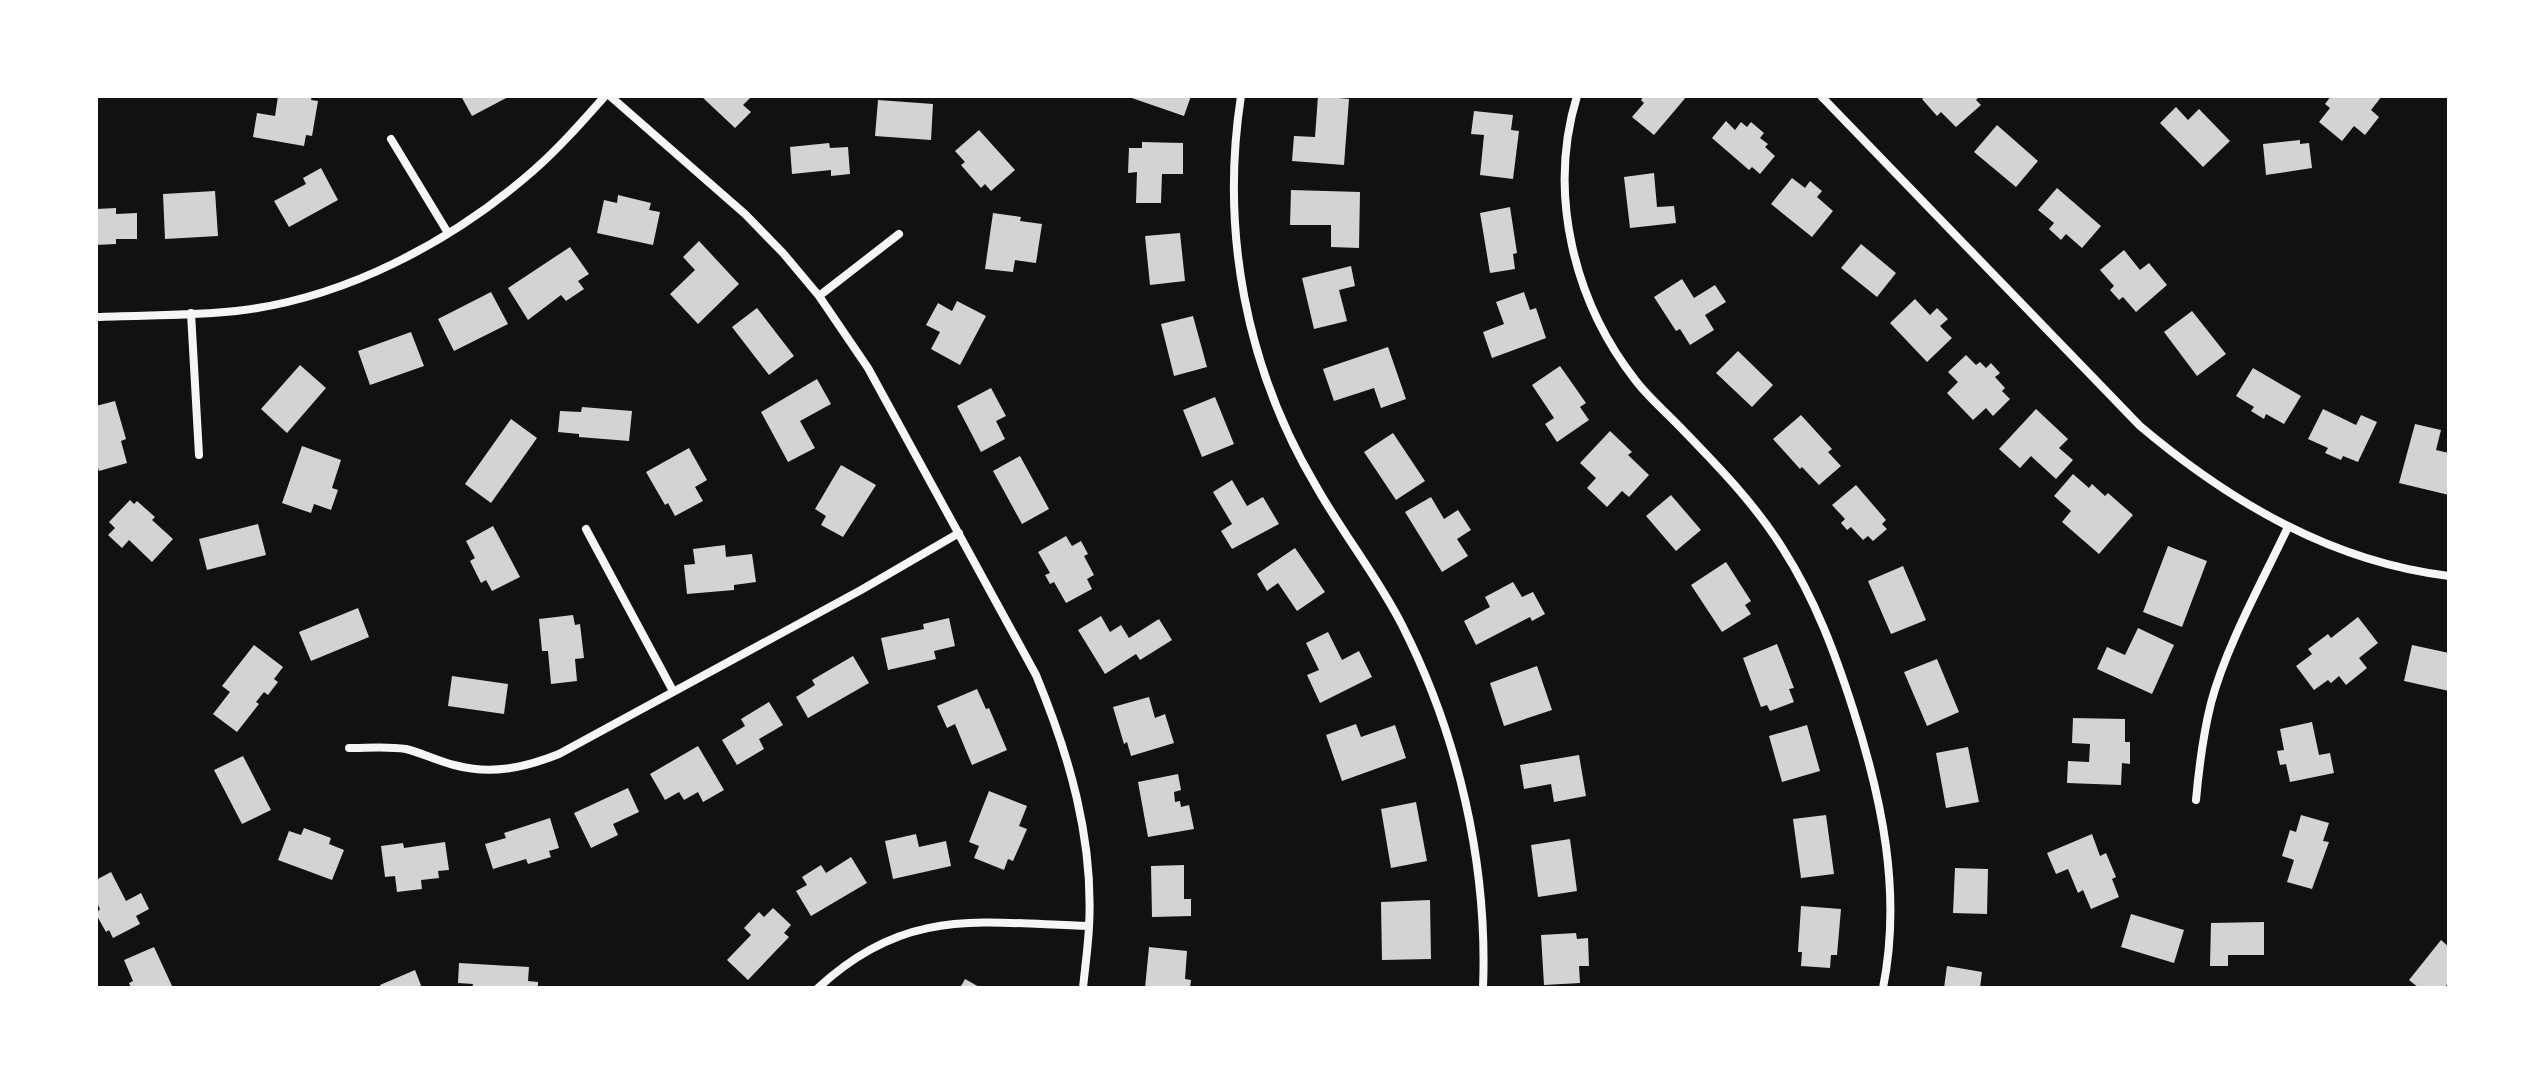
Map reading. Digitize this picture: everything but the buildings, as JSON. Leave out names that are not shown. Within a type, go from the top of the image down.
[{"type":"street","points":[[96,317],[249,309],[341,285],[390,265],[490,206],[534,170],[608,96],[745,214],[819,296],[868,368],[1036,675],[1057,724],[1083,825],[1089,880],[1089,926],[1083,988]]},
{"type":"street","points":[[1241,96],[1233,180],[1235,235],[1252,337],[1289,437],[1316,487],[1390,603],[1430,687],[1450,746],[1476,863],[1482,923],[1483,988]]},
{"type":"street","points":[[1577,96],[1566,149],[1568,231],[1577,271],[1593,311],[1613,349],[1638,383],[1754,507],[1807,590],[1833,647],[1881,808],[1890,903],[1883,988]]},
{"type":"street","points":[[1821,96],[2140,426],[2184,463],[2288,527],[2390,564],[2449,576]]},
{"type":"street","points":[[391,139],[448,233]]},
{"type":"street","points":[[819,296],[899,234]]},
{"type":"street","points":[[191,313],[199,455]]},
{"type":"street","points":[[2196,800],[2201,750],[2212,700],[2225,664],[2288,527]]},
{"type":"street","points":[[586,529],[673,691]]},
{"type":"street","points":[[349,748],[405,749],[477,770],[505,770],[531,765],[559,754],[861,590],[959,533]]},
{"type":"street","points":[[818,988],[841,967],[872,946],[930,926],[960,923],[1089,926]]}]
